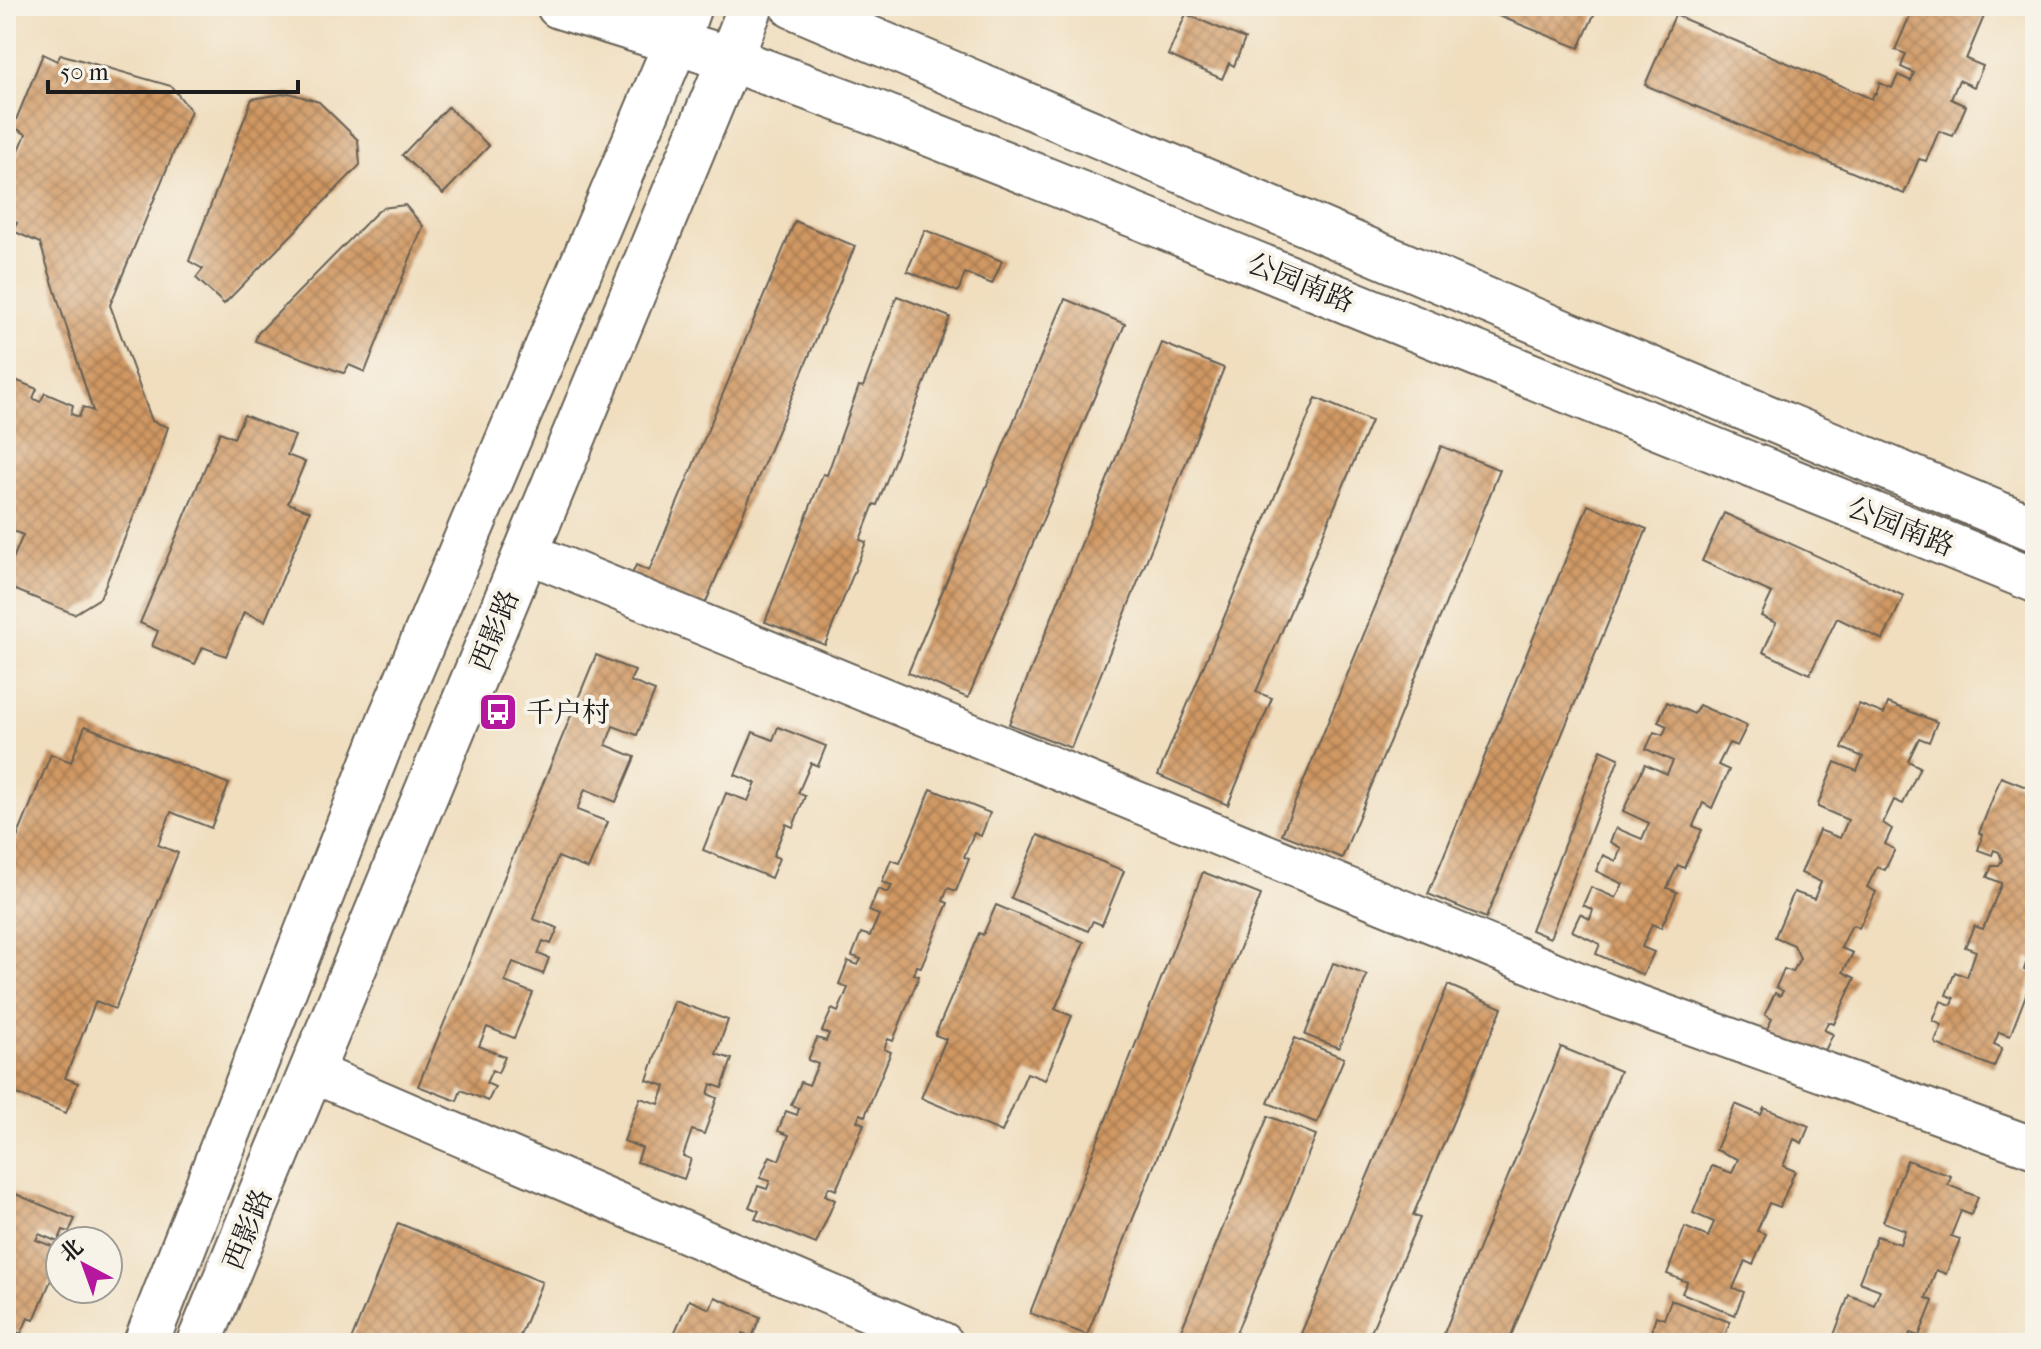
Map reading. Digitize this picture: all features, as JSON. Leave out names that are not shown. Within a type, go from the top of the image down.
[{"type":"main road","name":"公园南路","points":[[559,6],[683,24],[730,59],[872,111],[1142,218],[2035,580]]},
{"type":"main road","name":"西影路","points":[[199,1343],[751,6]]},
{"type":"main road","name":"公园南路","points":[[793,6],[2035,529]]},
{"type":"main road","name":"西影路","points":[[146,1343],[391,717],[683,24]]},
{"type":"street","points":[[526,552],[1609,995],[2035,1148]]},
{"type":"street","points":[[312,1072],[943,1343]]},
{"type":"building","points":[[1474,6],[1598,6],[1579,48]]},
{"type":"building","points":[[1914,6],[1967,6],[1985,14],[1966,59],[1983,66],[1974,87],[1959,80],[1951,99],[1966,106],[1953,136],[1939,131],[1926,161],[1919,159],[1904,194],[1645,85],[1675,15],[1872,99],[1880,83],[1892,88],[1898,75],[1911,81],[1914,73],[1901,67],[1906,54],[1895,50]]},
{"type":"building","points":[[1186,14],[1245,39],[1234,66],[1229,63],[1222,79],[1168,55]]},
{"type":"building","points":[[43,54],[57,61],[61,54],[171,86],[191,111],[110,305],[152,421],[168,427],[100,598],[74,614],[6,586],[6,575],[23,535],[6,528],[7,378],[37,389],[33,398],[40,402],[45,393],[73,405],[71,414],[79,417],[83,407],[93,411],[40,243],[13,231],[17,223],[11,220],[6,230],[6,181],[26,134],[13,127]]},
{"type":"building","points":[[289,93],[319,102],[358,140],[360,165],[224,304],[196,278],[203,269],[189,261],[252,99]]},
{"type":"building","points":[[448,107],[489,146],[443,194],[402,155]]},
{"type":"building","points":[[405,205],[423,226],[365,372],[349,365],[343,373],[255,341],[258,333],[375,214],[382,208]]},
{"type":"building","points":[[795,221],[855,246],[701,614],[628,584],[636,565],[649,571]]},
{"type":"building","points":[[925,230],[1002,261],[992,284],[965,273],[958,292],[907,271]]},
{"type":"building","points":[[897,296],[950,317],[877,505],[874,504],[860,540],[866,542],[825,645],[765,622],[823,474],[827,475],[859,386],[863,387]]},
{"type":"building","points":[[1065,299],[1125,324],[968,698],[908,673]]},
{"type":"building","points":[[1162,343],[1224,368],[1071,748],[1009,724]]},
{"type":"building","points":[[1316,398],[1371,421],[1256,692],[1272,698],[1228,805],[1158,775]]},
{"type":"building","points":[[244,415],[295,436],[287,455],[305,462],[288,503],[310,511],[265,621],[244,612],[226,656],[203,647],[195,664],[152,646],[158,631],[140,623],[220,432],[234,438]]},
{"type":"building","points":[[1441,446],[1500,470],[1342,858],[1282,834]]},
{"type":"building","points":[[1588,505],[1647,529],[1486,918],[1428,894]]},
{"type":"building","points":[[1724,513],[1904,596],[1883,640],[1837,618],[1810,674],[1763,652],[1776,623],[1761,616],[1772,593],[1702,561]]},
{"type":"building","points":[[596,655],[635,671],[630,681],[655,691],[637,735],[613,726],[606,745],[635,757],[616,802],[585,789],[577,810],[608,822],[588,869],[558,857],[533,919],[558,928],[551,944],[543,941],[538,954],[549,958],[543,974],[513,962],[505,982],[533,993],[514,1038],[487,1027],[479,1046],[505,1057],[498,1073],[492,1070],[486,1083],[495,1087],[488,1101],[461,1090],[457,1101],[418,1086]]},
{"type":"building","points":[[1667,702],[1694,714],[1699,705],[1747,726],[1737,746],[1729,743],[1718,765],[1729,770],[1712,808],[1703,803],[1693,826],[1702,830],[1684,868],[1678,865],[1667,888],[1677,892],[1661,928],[1652,924],[1642,947],[1654,952],[1643,975],[1596,954],[1600,944],[1572,931],[1580,914],[1590,919],[1593,910],[1583,905],[1591,887],[1616,898],[1623,884],[1596,871],[1603,855],[1616,861],[1621,848],[1610,842],[1616,828],[1642,839],[1649,823],[1623,811],[1645,764],[1667,774],[1673,761],[1646,749],[1654,732],[1663,735],[1667,726],[1658,722]]},
{"type":"building","points":[[1888,703],[1937,722],[1929,742],[1919,738],[1908,761],[1920,767],[1903,804],[1894,800],[1883,823],[1892,829],[1885,844],[1894,851],[1885,870],[1877,867],[1867,887],[1876,892],[1859,928],[1851,927],[1841,948],[1853,953],[1843,972],[1855,978],[1834,1024],[1828,1022],[1824,1030],[1833,1034],[1822,1057],[1766,1031],[1772,1019],[1765,1014],[1775,993],[1780,996],[1783,991],[1776,987],[1784,969],[1793,972],[1800,958],[1794,945],[1775,937],[1794,892],[1814,899],[1821,882],[1801,873],[1819,830],[1840,838],[1848,820],[1818,805],[1835,762],[1857,771],[1863,757],[1842,748],[1859,704],[1884,714]]},
{"type":"building","points":[[85,726],[229,784],[211,828],[171,812],[158,845],[178,853],[115,1009],[96,1001],[65,1078],[78,1083],[66,1113],[6,1090],[6,865],[51,754],[71,762]]},
{"type":"building","points":[[778,727],[826,746],[818,766],[811,763],[798,793],[805,796],[793,827],[786,824],[773,856],[779,858],[771,878],[703,850],[726,793],[748,801],[756,783],[735,775],[753,732],[773,740]]},
{"type":"building","points":[[1601,750],[1619,758],[1550,938],[1531,930]]},
{"type":"building","points":[[2001,777],[2034,790],[2030,800],[2035,802],[2035,960],[2028,957],[2024,970],[2034,974],[2010,1036],[1999,1032],[1994,1044],[2002,1048],[1994,1067],[1936,1044],[1942,1025],[1933,1021],[1941,1001],[1953,1003],[1954,998],[1946,995],[1955,972],[1967,977],[1976,951],[1965,947],[1974,926],[1983,929],[2001,885],[1987,877],[1992,866],[1999,866],[2002,860],[1999,852],[1994,850],[1992,855],[1978,850],[1983,835],[1979,833]]},
{"type":"building","points":[[931,789],[990,813],[981,836],[974,833],[964,857],[969,859],[956,891],[948,888],[943,901],[948,903],[921,967],[917,966],[914,974],[919,976],[893,1041],[888,1039],[884,1049],[891,1052],[865,1116],[860,1114],[857,1121],[864,1124],[836,1190],[829,1187],[825,1195],[835,1200],[816,1244],[755,1219],[759,1211],[749,1207],[758,1186],[767,1189],[770,1181],[760,1178],[770,1156],[779,1160],[789,1135],[778,1131],[786,1111],[797,1115],[799,1108],[791,1105],[801,1082],[809,1085],[818,1064],[808,1060],[817,1038],[826,1041],[829,1034],[822,1031],[832,1009],[838,1012],[848,988],[839,984],[848,961],[858,965],[861,959],[852,956],[861,933],[870,936],[879,915],[869,911],[878,889],[888,893],[892,885],[882,882],[891,860],[900,863]]},
{"type":"building","points":[[1038,835],[1124,871],[1102,925],[1093,921],[1088,931],[1011,898]]},
{"type":"building","points":[[1203,872],[1261,895],[1087,1335],[1030,1313]]},
{"type":"building","points":[[996,905],[1084,942],[1055,1009],[1072,1016],[1045,1080],[1027,1073],[1002,1132],[921,1098],[946,1039],[935,1035],[979,933],[983,935]]},
{"type":"building","points":[[1333,963],[1367,975],[1339,1048],[1305,1035]]},
{"type":"building","points":[[1448,985],[1502,1008],[1413,1215],[1420,1218],[1366,1343],[1297,1343]]},
{"type":"building","points":[[674,1001],[728,1020],[716,1054],[732,1059],[722,1088],[711,1084],[708,1094],[717,1098],[704,1134],[692,1130],[683,1156],[691,1159],[684,1179],[637,1162],[642,1148],[624,1141],[640,1098],[659,1104],[665,1086],[647,1080]]},
{"type":"building","points":[[1295,1038],[1344,1058],[1317,1123],[1268,1103]]},
{"type":"building","points":[[1561,1047],[1620,1071],[1508,1343],[1440,1343]]},
{"type":"building","points":[[1735,1104],[1761,1115],[1764,1108],[1809,1126],[1802,1143],[1794,1139],[1783,1166],[1795,1171],[1780,1207],[1769,1203],[1757,1231],[1766,1234],[1753,1265],[1745,1261],[1733,1288],[1744,1292],[1735,1315],[1682,1293],[1687,1282],[1667,1274],[1685,1227],[1708,1237],[1714,1222],[1693,1213],[1712,1166],[1732,1173],[1738,1159],[1716,1150]]},
{"type":"building","points":[[1268,1116],[1316,1135],[1232,1343],[1176,1343]]},
{"type":"building","points":[[1907,1160],[1951,1176],[1948,1185],[1978,1197],[1971,1215],[1961,1211],[1951,1236],[1960,1239],[1946,1274],[1936,1270],[1926,1298],[1933,1301],[1919,1336],[1910,1333],[1906,1343],[1831,1343],[1849,1295],[1874,1305],[1880,1290],[1859,1282],[1877,1236],[1900,1244],[1905,1230],[1883,1222]]},
{"type":"building","points":[[6,1190],[75,1219],[72,1225],[44,1225],[44,1236],[39,1234],[36,1240],[44,1243],[44,1297],[34,1320],[28,1318],[21,1334],[6,1327]]},
{"type":"building","points":[[398,1223],[542,1282],[517,1343],[350,1343]]},
{"type":"building","points":[[715,1297],[760,1317],[752,1337],[743,1333],[738,1343],[670,1343],[689,1300],[710,1309]]},
{"type":"building","points":[[1671,1300],[1730,1322],[1722,1343],[1653,1343],[1655,1337],[1650,1335],[1656,1316],[1664,1319]]},
{"type":"place","name":"千户村","points":[[498,712]]}]
